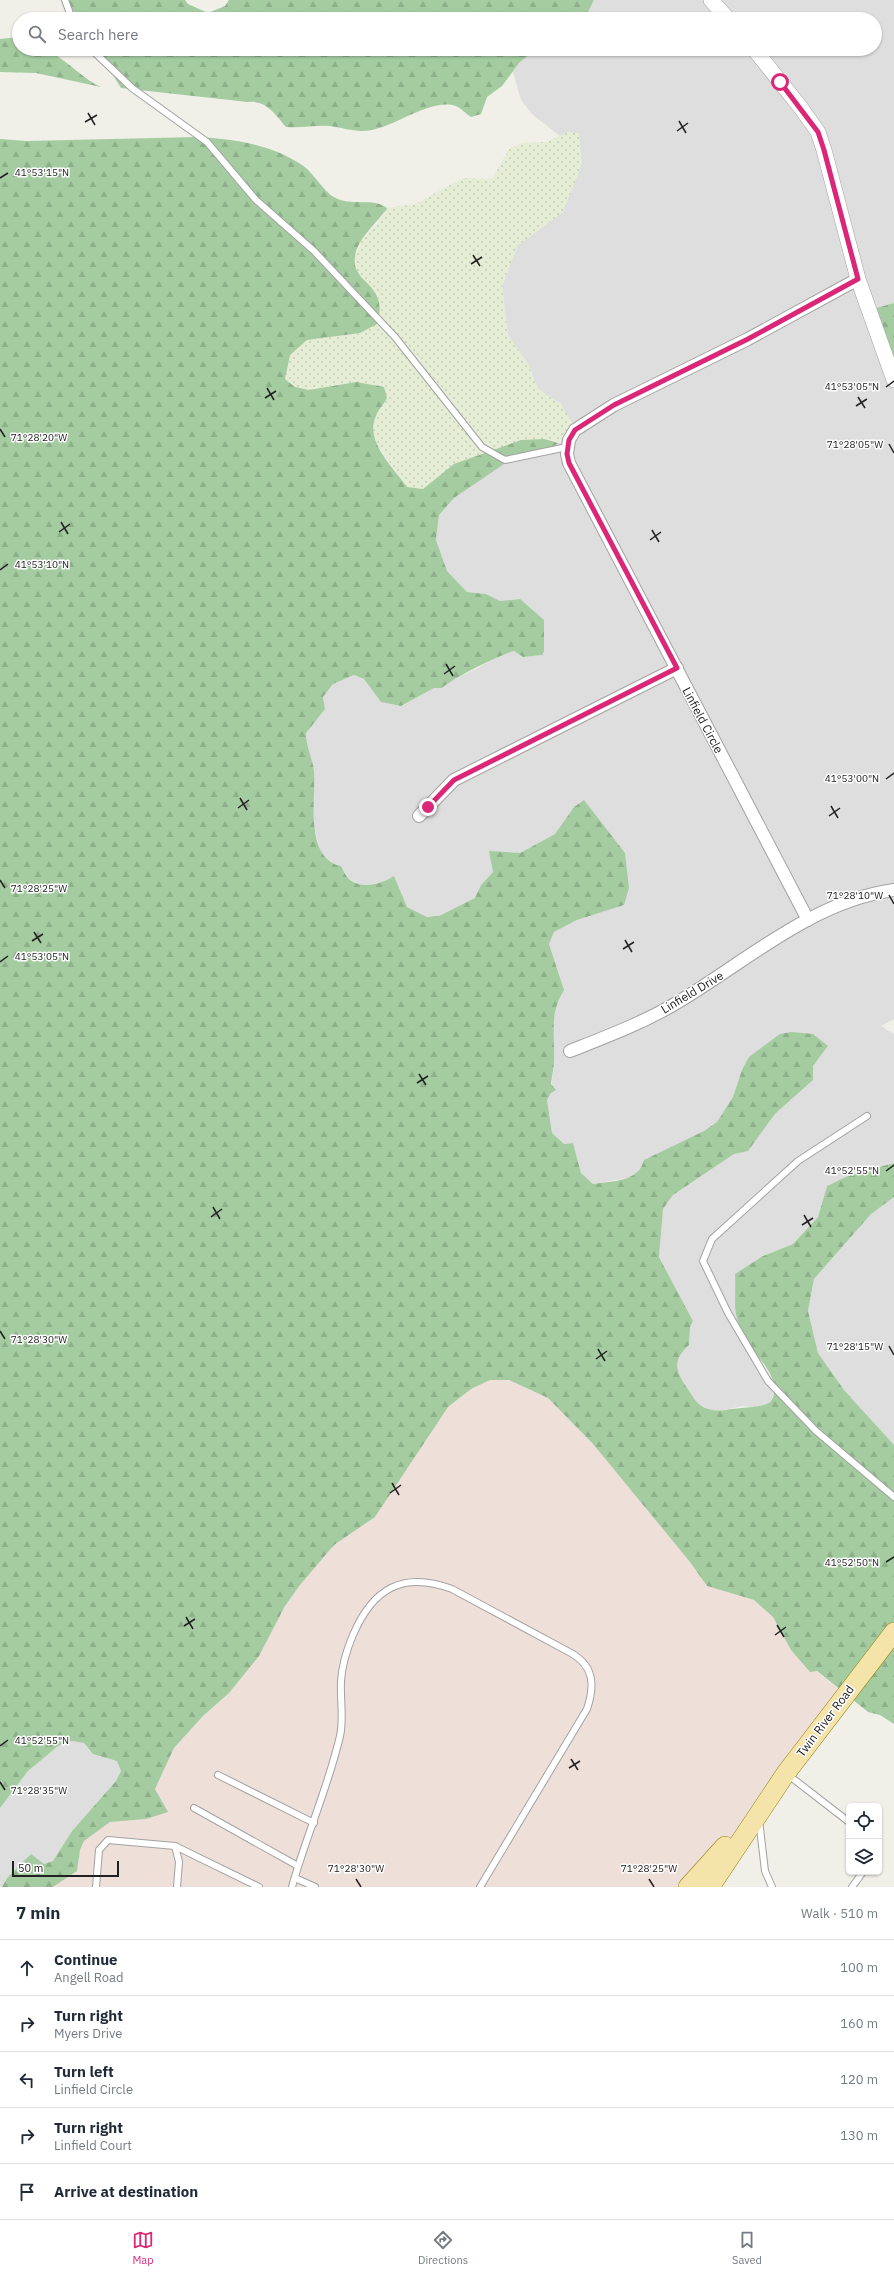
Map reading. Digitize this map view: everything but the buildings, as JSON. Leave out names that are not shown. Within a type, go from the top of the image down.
[{"type":"main road","name":"Twin River Road","points":[[710,1887],[758,1812],[786,1773],[894,1632]]},
{"type":"main road","name":"Twin River Road","points":[[688,1887],[758,1812]]},
{"type":"street","points":[[711,0],[722,12]]},
{"type":"street","points":[[759,56],[818,132],[858,279],[894,380]]},
{"type":"street","points":[[569,442],[575,430],[614,405],[748,339],[858,279]]},
{"type":"street","name":"Linfield Circle","points":[[569,442],[569,463],[808,920]]},
{"type":"street","points":[[419,816],[454,780],[677,668]]},
{"type":"street","points":[[808,920],[836,906],[867,894],[894,890]]},
{"type":"street","name":"Linfield Drive","points":[[570,1051],[614,1033],[682,1000],[808,920]]},
{"type":"lane","points":[[64,0],[69,12]]},
{"type":"lane","points":[[98,56],[132,88],[207,142],[256,200],[314,251],[395,337],[482,447],[505,460],[569,442]]},
{"type":"lane","points":[[867,1116],[798,1161],[712,1240],[703,1261],[728,1313],[768,1381],[816,1431],[894,1497]]},
{"type":"lane","points":[[292,1887],[298,1866],[323,1798],[341,1734],[341,1680],[349,1646],[360,1618],[378,1595],[389,1588],[419,1582],[437,1583],[452,1589],[580,1658],[588,1668],[593,1681],[592,1694],[587,1709],[480,1887]]},
{"type":"lane","points":[[786,1773],[846,1820]]},
{"type":"lane","points":[[218,1775],[314,1823]]},
{"type":"lane","points":[[194,1808],[298,1866]]},
{"type":"lane","points":[[758,1812],[766,1871],[772,1887]]},
{"type":"lane","points":[[96,1887],[99,1850],[108,1840],[175,1846],[259,1887]]},
{"type":"lane","points":[[175,1846],[179,1862],[177,1887]]},
{"type":"lane","points":[[852,1887],[861,1875]]},
{"type":"lane","points":[[295,1878],[315,1887]]},
{"type":"shaded area","points":[[594,0],[894,0],[894,303],[869,310],[894,377],[894,1019],[881,1026],[894,1034],[894,1163],[850,1175],[827,1186],[818,1217],[793,1244],[763,1256],[737,1299],[736,1314],[749,1349],[760,1360],[773,1380],[774,1394],[769,1403],[757,1408],[743,1406],[714,1412],[696,1403],[679,1374],[676,1364],[681,1353],[689,1345],[690,1327],[693,1321],[659,1257],[663,1209],[673,1195],[734,1154],[748,1151],[775,1114],[813,1080],[813,1066],[828,1046],[780,1034],[742,1070],[734,1097],[717,1122],[643,1166],[632,1177],[593,1184],[581,1173],[573,1143],[564,1144],[552,1133],[547,1100],[551,1093],[554,1059],[553,1026],[556,1002],[564,990],[549,944],[554,932],[577,920],[624,905],[574,807],[555,834],[520,853],[490,852],[493,872],[481,885],[475,898],[439,916],[427,917],[407,907],[394,876],[385,882],[363,886],[349,879],[341,866],[334,864],[321,854],[314,827],[314,770],[306,747],[306,732],[325,709],[323,697],[333,684],[354,675],[364,679],[381,702],[401,706],[434,688],[442,688],[448,682],[476,669],[502,654],[514,651],[523,657],[542,655],[520,599],[500,601],[486,594],[467,592],[447,571],[436,540],[439,515],[454,498],[516,456],[532,458],[559,443],[567,443],[561,404],[538,389],[528,364],[508,335],[502,286],[518,245],[563,212],[560,136],[533,115],[521,100],[513,72],[519,63],[528,56],[882,56],[882,12],[588,12]]},
{"type":"shaded area","points":[[894,1197],[894,1445],[844,1390],[818,1353],[808,1311],[814,1279],[871,1214]]},
{"type":"shaded area","points":[[490,1380],[509,1380],[548,1398],[593,1444],[690,1562],[707,1586],[754,1600],[773,1617],[791,1650],[839,1690],[713,1887],[53,1887],[77,1871],[80,1850],[84,1841],[110,1822],[146,1819],[155,1789],[174,1748],[203,1716],[229,1693],[259,1656],[285,1606],[300,1585],[334,1545],[375,1517],[448,1407],[471,1389]]},
{"type":"shaded area","points":[[73,1741],[84,1743],[93,1754],[117,1760],[121,1771],[116,1781],[72,1831],[53,1861],[7,1878],[2,1887],[0,1887],[0,1808],[28,1771],[58,1746]]},
{"type":"green space","points":[[67,0],[185,0],[188,4],[206,12],[74,12]]},
{"type":"green space","points":[[229,0],[594,0],[588,12],[210,12],[225,6]]},
{"type":"green space","points":[[12,38],[12,56],[57,56],[88,80],[101,87],[36,73],[0,72],[0,39]]},
{"type":"green space","points":[[101,56],[528,56],[519,63],[502,86],[487,97],[481,114],[471,117],[456,106],[445,104],[422,110],[374,130],[362,131],[329,126],[286,127],[270,109],[260,103],[121,88]]},
{"type":"green space","points":[[568,132],[579,133],[582,164],[563,212],[518,245],[502,286],[508,335],[528,364],[538,389],[561,404],[575,428],[567,443],[544,439],[436,479],[423,489],[407,487],[377,445],[373,432],[375,417],[387,398],[356,382],[309,390],[295,387],[285,379],[290,354],[307,340],[360,333],[379,296],[357,272],[355,258],[362,239],[378,223],[387,208],[415,204],[463,178],[492,179],[509,149],[522,143],[546,142]]},
{"type":"green space","points":[[197,137],[238,141],[265,147],[302,165],[326,191],[340,200],[375,203],[387,208],[363,237],[355,257],[355,266],[375,292],[378,300],[380,310],[377,324],[360,333],[307,340],[290,355],[285,379],[295,387],[309,390],[356,382],[384,387],[387,398],[376,416],[373,425],[374,435],[382,454],[407,487],[423,489],[454,464],[521,440],[544,439],[559,443],[532,458],[516,456],[454,498],[439,515],[436,540],[447,571],[467,592],[486,594],[500,601],[520,599],[544,620],[544,651],[542,655],[523,657],[514,651],[508,653],[465,673],[442,688],[434,688],[401,706],[381,702],[364,679],[354,675],[333,684],[323,697],[325,709],[306,733],[307,744],[314,772],[314,826],[321,852],[329,861],[341,866],[349,879],[360,884],[372,885],[394,876],[407,907],[427,917],[439,916],[475,898],[481,885],[493,872],[489,851],[520,853],[555,834],[574,807],[584,800],[625,853],[629,888],[624,905],[577,920],[554,932],[549,944],[564,990],[556,1007],[554,1024],[554,1062],[551,1084],[556,1090],[551,1093],[547,1100],[552,1133],[564,1144],[573,1143],[581,1173],[593,1184],[624,1179],[637,1173],[644,1160],[704,1131],[717,1122],[733,1097],[742,1070],[749,1057],[780,1034],[791,1032],[813,1034],[828,1046],[813,1066],[813,1080],[775,1114],[748,1151],[734,1154],[673,1195],[663,1209],[659,1257],[693,1321],[690,1327],[689,1345],[682,1352],[679,1359],[677,1365],[678,1371],[680,1377],[699,1404],[707,1409],[721,1411],[762,1405],[770,1402],[773,1397],[774,1386],[770,1374],[760,1359],[750,1349],[738,1322],[735,1310],[735,1274],[763,1256],[793,1244],[818,1217],[827,1186],[850,1175],[894,1163],[894,1197],[871,1214],[814,1279],[808,1311],[818,1353],[844,1390],[894,1445],[894,1724],[880,1715],[868,1712],[817,1671],[810,1672],[791,1650],[773,1617],[754,1600],[707,1586],[690,1562],[593,1444],[548,1398],[509,1380],[490,1380],[471,1389],[448,1407],[375,1517],[334,1545],[300,1585],[285,1606],[259,1656],[229,1693],[203,1716],[174,1748],[155,1789],[168,1812],[146,1819],[110,1822],[84,1841],[80,1850],[77,1871],[53,1887],[2,1887],[7,1878],[31,1854],[44,1864],[53,1861],[72,1831],[116,1781],[121,1771],[117,1761],[93,1754],[84,1743],[72,1741],[58,1746],[28,1771],[0,1808],[0,139],[26,141]]},
{"type":"green space","points":[[894,303],[894,377],[869,310]]},
{"type":"route","points":[[428,807],[454,780],[530,740],[677,668],[569,463],[567,447],[575,430],[614,405],[748,339],[858,279],[818,132],[780,82]]}]
